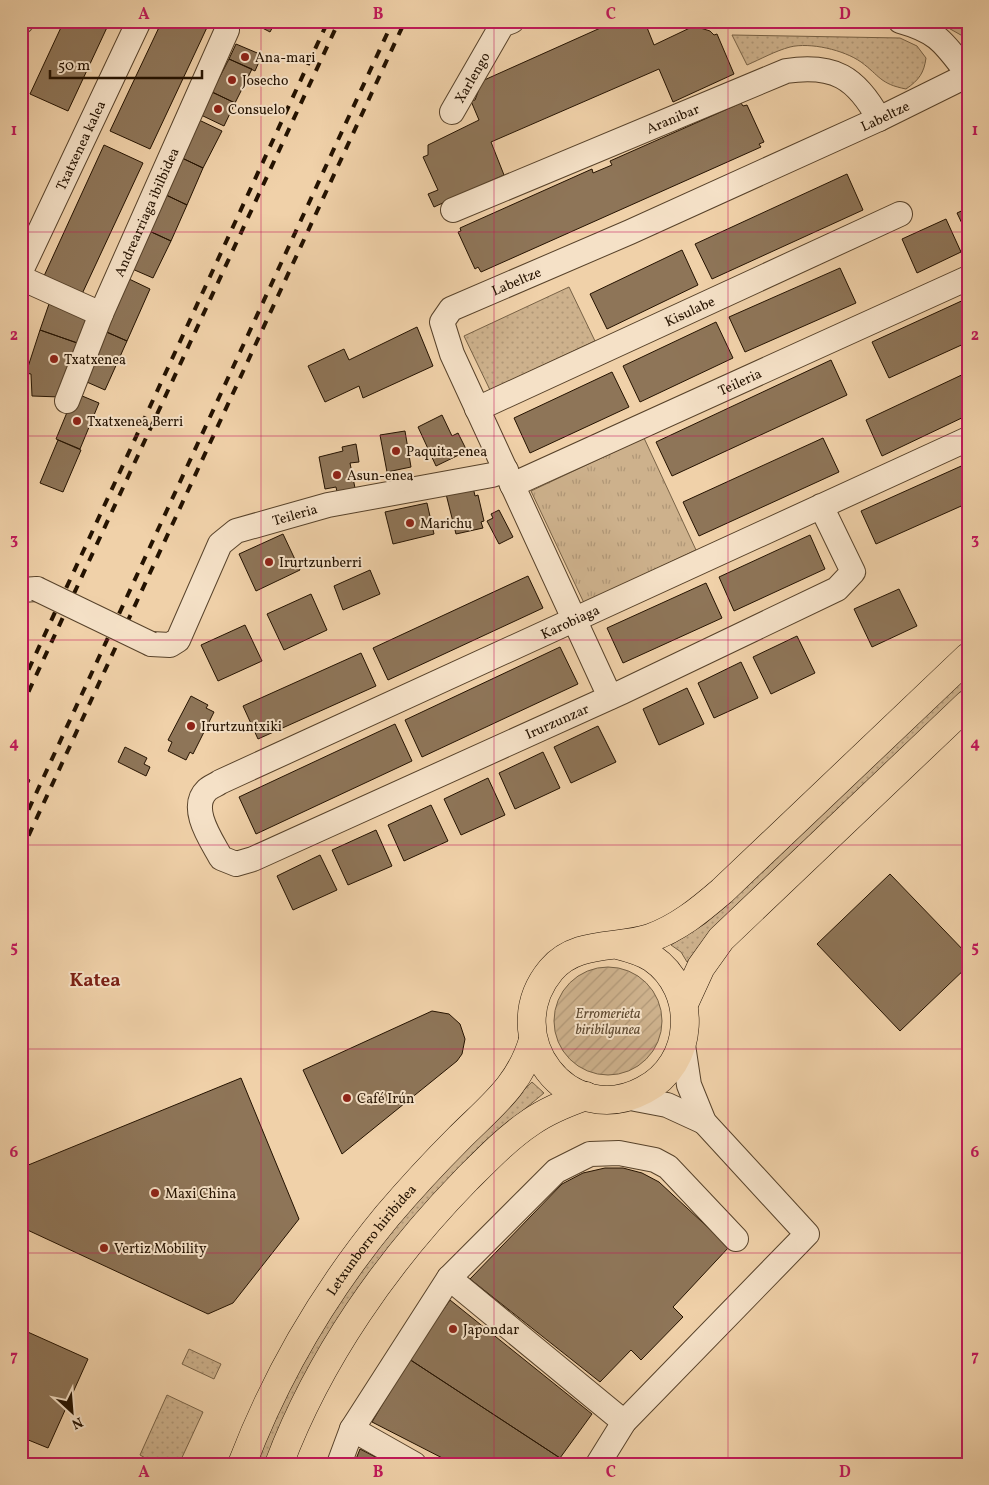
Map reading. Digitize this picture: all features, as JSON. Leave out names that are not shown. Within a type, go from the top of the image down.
[{"type":"main road","points":[[617,945],[635,949],[652,958],[666,971],[677,986],[684,1004],[686,1025],[683,1045],[674,1063],[661,1079],[644,1090],[625,1097],[605,1099],[586,1096],[567,1088],[552,1075],[540,1059],[533,1040],[532,1008],[539,987],[552,968],[573,954],[597,946],[617,945],[660,934],[696,912],[722,891],[968,657]]},
{"type":"main road","points":[[684,1004],[701,967],[721,939],[968,704]]},
{"type":"main road","name":"Letxunborro hiribidea","points":[[242,1464],[270,1399],[295,1351],[333,1289],[359,1252],[405,1196],[513,1084],[528,1055],[533,1040]]},
{"type":"main road","points":[[279,1464],[301,1413],[352,1323],[413,1240],[447,1200],[515,1133],[548,1111],[586,1096]]},
{"type":"street","name":"Txatxenea kalea","points":[[21,271],[139,21]]},
{"type":"street","name":"Xarlengo","points":[[452,112],[502,25],[512,21]]},
{"type":"street","points":[[900,21],[926,28],[945,44],[968,75]]},
{"type":"street","name":"Andrearriaga ibilbidea","points":[[67,401],[101,314],[227,30]]},
{"type":"street","name":"Aranibar","points":[[453,210],[786,71],[811,67],[835,73],[856,86],[869,102],[878,119]]},
{"type":"street","name":"Labeltze","points":[[610,697],[445,336],[442,322],[451,309],[630,232],[878,119],[968,75]]},
{"type":"street","name":"Kisulabe","points":[[478,409],[900,214]]},
{"type":"street","points":[[21,278],[101,314]]},
{"type":"street","name":"Teileria","points":[[29,590],[151,644],[170,645],[178,640],[220,544],[236,531],[328,505],[492,475],[509,478],[968,278]]},
{"type":"street","name":"Karobiaga","points":[[204,824],[200,804],[206,791],[220,782],[968,439]]},
{"type":"street","name":"Irurzunzar","points":[[204,824],[221,858],[236,864],[253,859],[610,697],[837,589],[853,572],[821,506]]},
{"type":"street","points":[[598,1464],[624,1422],[807,1234],[704,1122],[689,1084],[683,1045]]},
{"type":"street","points":[[625,1097],[667,1105],[704,1122]]},
{"type":"street","points":[[339,1464],[352,1429],[449,1278],[556,1171],[590,1154],[619,1153],[655,1160],[668,1167],[736,1239]]},
{"type":"street","points":[[449,1278],[624,1422]]},
{"type":"street","points":[[352,1429],[414,1464]]},
{"type":"green space","points":[[936,21],[968,21],[968,39]]},
{"type":"green space","points":[[732,35],[900,38],[917,46],[926,58],[920,76],[906,89],[885,82],[861,62],[846,54],[817,46],[790,47],[747,65]]},
{"type":"green space","points":[[569,287],[595,341],[490,390],[464,336]]},
{"type":"green space","points":[[644,438],[696,550],[584,603],[531,491]]},
{"type":"green space","points":[[968,675],[968,687],[713,928],[687,962],[681,952],[671,945],[706,923]]},
{"type":"green space","name":"Erromerieta biribilgunea","points":[[608,967],[629,971],[647,982],[658,1000],[662,1021],[658,1042],[647,1060],[629,1071],[608,1075],[587,1071],[569,1060],[558,1042],[554,1021],[558,1000],[569,982],[587,971]]},
{"type":"green space","points":[[532,1082],[544,1093],[503,1127],[266,1464],[255,1464],[289,1389],[352,1284],[401,1219],[440,1173]]},
{"type":"green space","points":[[189,1349],[221,1364],[214,1379],[182,1364]]},
{"type":"green space","points":[[167,1395],[203,1412],[179,1464],[156,1464],[140,1455]]},
{"type":"building","points":[[64,21],[110,21],[68,111],[30,94]]},
{"type":"building","points":[[162,21],[210,21],[150,149],[110,131]]},
{"type":"building","points":[[249,21],[276,21],[270,32]]},
{"type":"building","points":[[616,21],[635,21],[643,26],[646,25],[654,45],[694,26],[710,31],[714,35],[717,34],[734,74],[673,102],[659,69],[491,142],[504,175],[434,207],[428,194],[438,190],[423,157],[428,155],[428,145],[479,120],[471,101],[475,100],[482,81]]},
{"type":"building","name":"Ana-mari","points":[[236,44],[262,55],[255,71],[229,59]]},
{"type":"building","name":"Josecho","points":[[229,59],[252,69],[235,103],[212,92]]},
{"type":"building","name":"Consuelo","points":[[212,92],[235,103],[224,126],[201,115]]},
{"type":"building","points":[[741,103],[743,106],[747,105],[764,142],[759,144],[761,147],[481,272],[478,267],[475,269],[458,232],[461,231],[460,228],[592,169],[593,173],[612,165],[610,161]]},
{"type":"building","points":[[199,120],[222,131],[203,168],[182,158]]},
{"type":"building","points":[[104,145],[143,163],[82,294],[44,276]]},
{"type":"building","points":[[182,158],[203,168],[187,205],[164,194]]},
{"type":"building","points":[[847,174],[863,210],[712,279],[695,244]]},
{"type":"building","points":[[164,194],[187,205],[171,241],[147,230]]},
{"type":"building","points":[[968,208],[968,236],[957,213]]},
{"type":"building","points":[[946,219],[961,252],[917,273],[902,239]]},
{"type":"building","points":[[147,230],[171,241],[153,278],[130,268]]},
{"type":"building","points":[[682,250],[698,285],[607,329],[590,294]]},
{"type":"building","points":[[840,268],[856,303],[745,352],[729,317]]},
{"type":"building","points":[[127,278],[150,289],[127,341],[102,330]]},
{"type":"building","points":[[968,298],[968,342],[889,378],[872,342]]},
{"type":"building","name":"Txatxenea","points":[[49,304],[97,320],[83,345],[40,330]]},
{"type":"building","points":[[716,322],[733,358],[640,402],[623,366]]},
{"type":"building","points":[[417,327],[433,366],[363,398],[359,386],[325,402],[308,366],[344,349],[349,360]]},
{"type":"building","name":"Txatxenea","points":[[40,330],[83,345],[60,397],[32,396],[31,374],[26,373]]},
{"type":"building","points":[[102,330],[127,341],[105,390],[80,379]]},
{"type":"building","points":[[831,360],[847,395],[672,476],[656,442]]},
{"type":"building","points":[[612,372],[629,407],[530,453],[514,418]]},
{"type":"building","points":[[968,372],[968,415],[882,456],[866,420]]},
{"type":"building","name":"Txatxenea Berri","points":[[75,393],[99,403],[80,449],[56,439]]},
{"type":"building","points":[[442,415],[452,436],[458,433],[467,451],[436,466],[418,427]]},
{"type":"building","name":"Paquita-enea","points":[[405,431],[411,467],[387,472],[380,435]]},
{"type":"building","points":[[823,438],[839,472],[699,536],[683,502]]},
{"type":"building","name":"Txatxenea Berri","points":[[58,440],[81,450],[63,492],[40,483]]},
{"type":"building","name":"Asun-enea","points":[[356,444],[359,462],[350,463],[355,488],[337,492],[336,487],[325,489],[319,457],[343,451],[342,447]]},
{"type":"building","points":[[968,463],[968,503],[876,544],[861,511]]},
{"type":"building","points":[[473,487],[475,496],[478,495],[484,521],[481,522],[483,528],[456,534],[446,494]]},
{"type":"building","name":"Marichu","points":[[427,503],[434,534],[393,544],[385,512]]},
{"type":"building","points":[[499,510],[513,537],[499,544],[487,521],[493,518],[491,514]]},
{"type":"building","name":"Irurtzunberri","points":[[283,534],[300,570],[256,591],[239,554]]},
{"type":"building","points":[[810,535],[825,569],[734,611],[719,577]]},
{"type":"building","points":[[370,570],[380,594],[343,610],[334,586]]},
{"type":"building","points":[[528,576],[543,608],[388,680],[373,648]]},
{"type":"building","points":[[706,583],[722,618],[623,663],[607,628]]},
{"type":"building","points":[[899,589],[917,626],[872,647],[854,609]]},
{"type":"building","points":[[311,594],[327,630],[284,650],[267,614]]},
{"type":"building","points":[[245,625],[262,661],[218,681],[201,645]]},
{"type":"building","points":[[797,636],[815,673],[771,694],[753,657]]},
{"type":"building","points":[[560,647],[578,684],[422,757],[405,720]]},
{"type":"building","points":[[361,653],[376,686],[258,739],[243,706]]},
{"type":"building","points":[[741,662],[758,698],[714,718],[698,683]]},
{"type":"building","points":[[687,688],[704,724],[659,745],[643,709]]},
{"type":"building","name":"Irurtzuntxiki","points":[[191,696],[208,705],[206,708],[214,712],[193,754],[190,752],[186,760],[168,751],[172,742],[168,740]]},
{"type":"building","points":[[395,724],[412,761],[256,834],[239,797]]},
{"type":"building","points":[[598,726],[616,762],[571,783],[554,747]]},
{"type":"building","points":[[125,747],[147,758],[144,764],[150,767],[146,776],[118,762]]},
{"type":"building","points":[[543,752],[560,788],[515,809],[499,773]]},
{"type":"building","points":[[21,776],[30,780],[21,801]]},
{"type":"building","points":[[488,778],[505,815],[461,835],[444,799]]},
{"type":"building","points":[[431,805],[448,841],[404,861],[388,825]]},
{"type":"building","points":[[376,830],[392,866],[348,885],[332,850]]},
{"type":"building","points":[[320,855],[337,890],[293,910],[277,876]]},
{"type":"building","points":[[890,874],[968,955],[968,966],[900,1031],[817,944]]},
{"type":"building","points":[[432,1011],[449,1014],[460,1024],[465,1039],[462,1054],[457,1061],[342,1154],[303,1070]]},
{"type":"building","name":"Maxi China","points":[[241,1078],[299,1219],[233,1303],[208,1314],[21,1227],[21,1168]]},
{"type":"building","points":[[605,1168],[623,1168],[642,1173],[659,1182],[729,1247],[673,1307],[683,1317],[641,1360],[631,1350],[600,1382],[470,1279],[562,1184],[583,1173]]},
{"type":"building","points":[[450,1300],[592,1414],[560,1458],[409,1359]]},
{"type":"building","points":[[21,1329],[88,1359],[48,1448],[21,1437]]},
{"type":"building","points":[[409,1359],[560,1458],[557,1464],[454,1464],[372,1422]]},
{"type":"building","points":[[360,1449],[389,1464],[354,1464]]},
{"type":"railway","points":[[21,686],[328,21]]},
{"type":"railway","points":[[21,708],[339,21]]},
{"type":"railway","points":[[21,826],[393,21]]},
{"type":"railway","points":[[21,852],[405,21]]},
{"type":"place","name":"Ana-mari","points":[[245,57]]},
{"type":"place","name":"Josecho","points":[[232,80]]},
{"type":"place","name":"Consuelo","points":[[218,109]]},
{"type":"place","name":"Txatxenea","points":[[54,359]]},
{"type":"place","name":"Txatxenea Berri","points":[[77,421]]},
{"type":"place","name":"Paquita-enea","points":[[396,451]]},
{"type":"place","name":"Asun-enea","points":[[337,475]]},
{"type":"place","name":"Marichu","points":[[410,523]]},
{"type":"place","name":"Irurtzunberri","points":[[269,562]]},
{"type":"place","name":"Irurtzuntxiki","points":[[191,726]]},
{"type":"place","name":"Café Irún","points":[[347,1098]]},
{"type":"place","name":"Maxi China","points":[[155,1193]]},
{"type":"place","name":"Vertiz Mobility","points":[[104,1248]]},
{"type":"place","name":"Japondar","points":[[453,1329]]},
{"type":"district","name":"Katea","points":[[95,979]]}]
